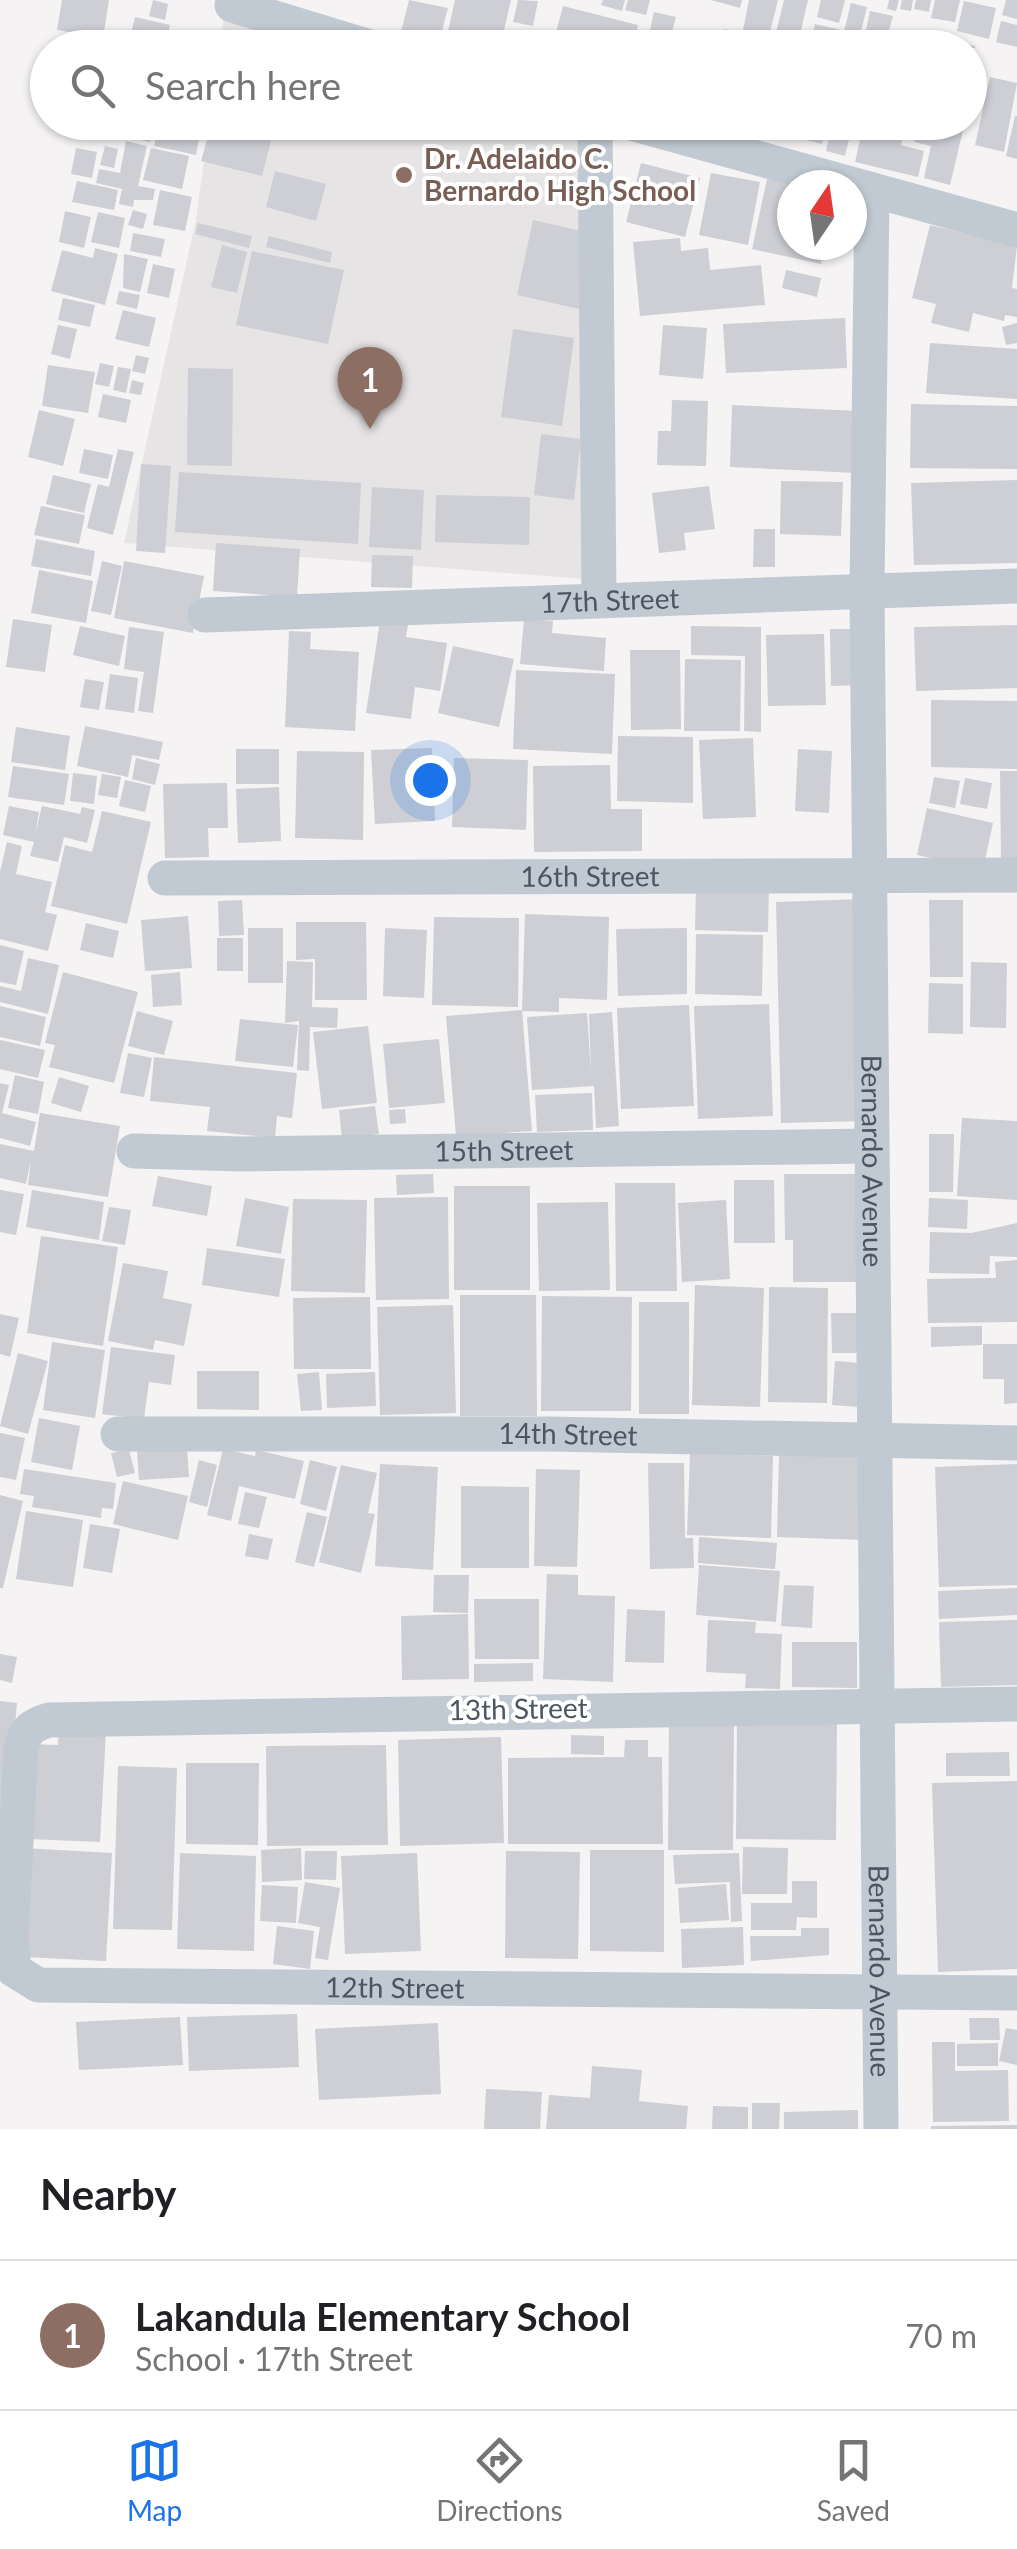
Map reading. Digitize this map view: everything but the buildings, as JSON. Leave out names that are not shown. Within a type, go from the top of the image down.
[{"type":"street","points":[[232,6],[313,30]]},
{"type":"street","points":[[596,140],[599,600]]},
{"type":"street","points":[[692,140],[1017,230]]},
{"type":"street","name":"Bernardo Avenue","points":[[872,190],[867,588],[873,875],[881,2129]]},
{"type":"street","name":"17th Street","points":[[205,615],[867,588],[1017,586]]},
{"type":"street","name":"16th Street","points":[[165,878],[1017,875]]},
{"type":"street","name":"15th Street","points":[[134,1151],[242,1154],[872,1146]]},
{"type":"street","name":"14th Street","points":[[118,1434],[549,1434],[1017,1443]]},
{"type":"street","name":"13th Street","points":[[24,1734],[49,1720],[1017,1704]]},
{"type":"street","name":"12th Street","points":[[24,1734],[11,1937],[14,1970],[38,1985],[1017,1993]]},
{"type":"shaded area","points":[[224,15],[274,30],[222,30]]},
{"type":"shaded area","points":[[207,140],[587,140],[597,580],[124,543],[196,220]]},
{"type":"place","name":"Dr. Adelaido C. Bernardo High School","points":[[404,175]]},
{"type":"place","name":"Lakandula Elementary School","points":[[370,429]]}]
